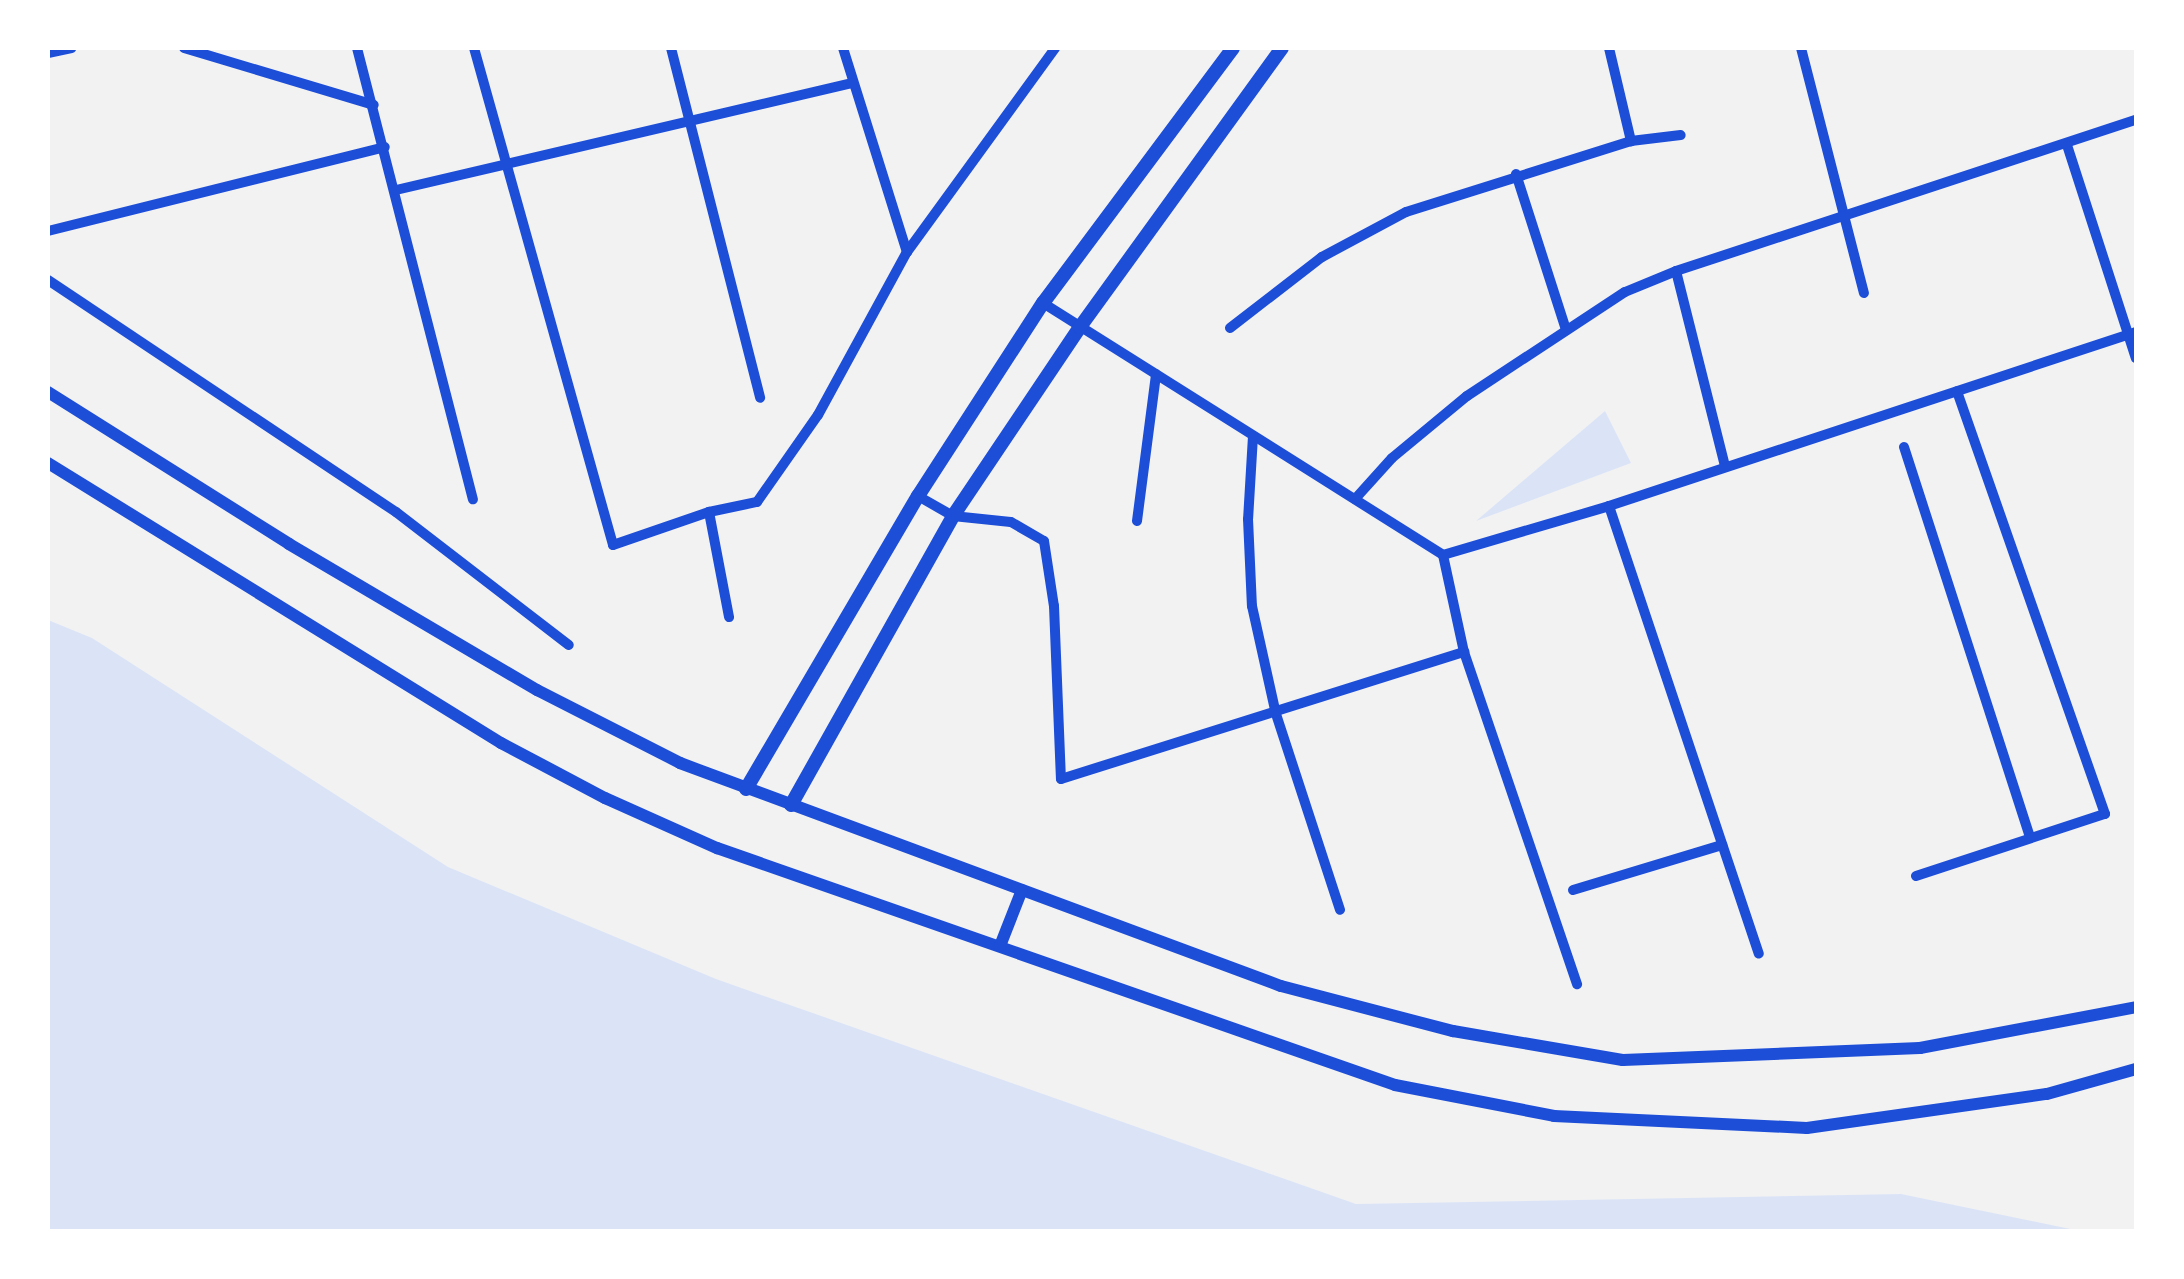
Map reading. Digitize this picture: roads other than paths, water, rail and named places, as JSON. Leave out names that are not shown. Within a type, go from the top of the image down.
[{"type":"main road","points":[[746,789],[918,496],[1043,303],[1233,48]]},
{"type":"main road","points":[[792,805],[952,516],[1080,327],[1282,48]]},
{"type":"street","points":[[48,53],[71,48]]},
{"type":"street","points":[[184,48],[374,105]]},
{"type":"street","points":[[357,48],[473,498]]},
{"type":"street","points":[[474,48],[613,545],[709,512],[756,502],[818,415],[908,252],[1055,48]]},
{"type":"street","points":[[670,48],[760,398]]},
{"type":"street","points":[[842,48],[908,252]]},
{"type":"street","points":[[1609,48],[1631,141]]},
{"type":"street","points":[[1801,48],[1864,293]]},
{"type":"street","points":[[396,190],[852,83]]},
{"type":"street","points":[[1355,499],[1392,458],[1467,396],[1625,292],[1676,271],[2136,120]]},
{"type":"street","points":[[1230,328],[1322,257],[1406,212],[1516,174],[1631,141],[1680,135]]},
{"type":"street","points":[[2067,145],[2132,333],[2136,358]]},
{"type":"street","points":[[48,231],[385,147]]},
{"type":"street","points":[[1516,174],[1566,330]]},
{"type":"street","points":[[1676,271],[1726,466]]},
{"type":"street","points":[[48,280],[396,512],[569,646]]},
{"type":"street","points":[[1043,303],[1443,555],[1464,652],[1577,984]]},
{"type":"street","points":[[1443,555],[1609,506],[2132,333]]},
{"type":"street","points":[[1136,521],[1156,374]]},
{"type":"street","points":[[1916,876],[2104,814],[1956,391]]},
{"type":"street","points":[[48,392],[288,544],[537,690],[680,763],[1282,986],[1454,1031],[1622,1060],[1920,1048],[2136,1007]]},
{"type":"street","points":[[1253,436],[1248,518],[1252,606],[1276,714],[1340,910]]},
{"type":"street","points":[[1904,447],[2030,837]]},
{"type":"street","points":[[48,463],[501,744],[605,798],[717,848],[1395,1085],[1554,1116],[1807,1128],[2047,1094],[2136,1069]]},
{"type":"street","points":[[918,496],[952,516],[1011,522],[1044,541],[1054,606],[1060,779],[1464,652]]},
{"type":"street","points":[[1609,506],[1759,954]]},
{"type":"street","points":[[709,512],[729,617]]},
{"type":"street","points":[[1574,890],[1722,845]]},
{"type":"street","points":[[1000,946],[1022,890]]}]
